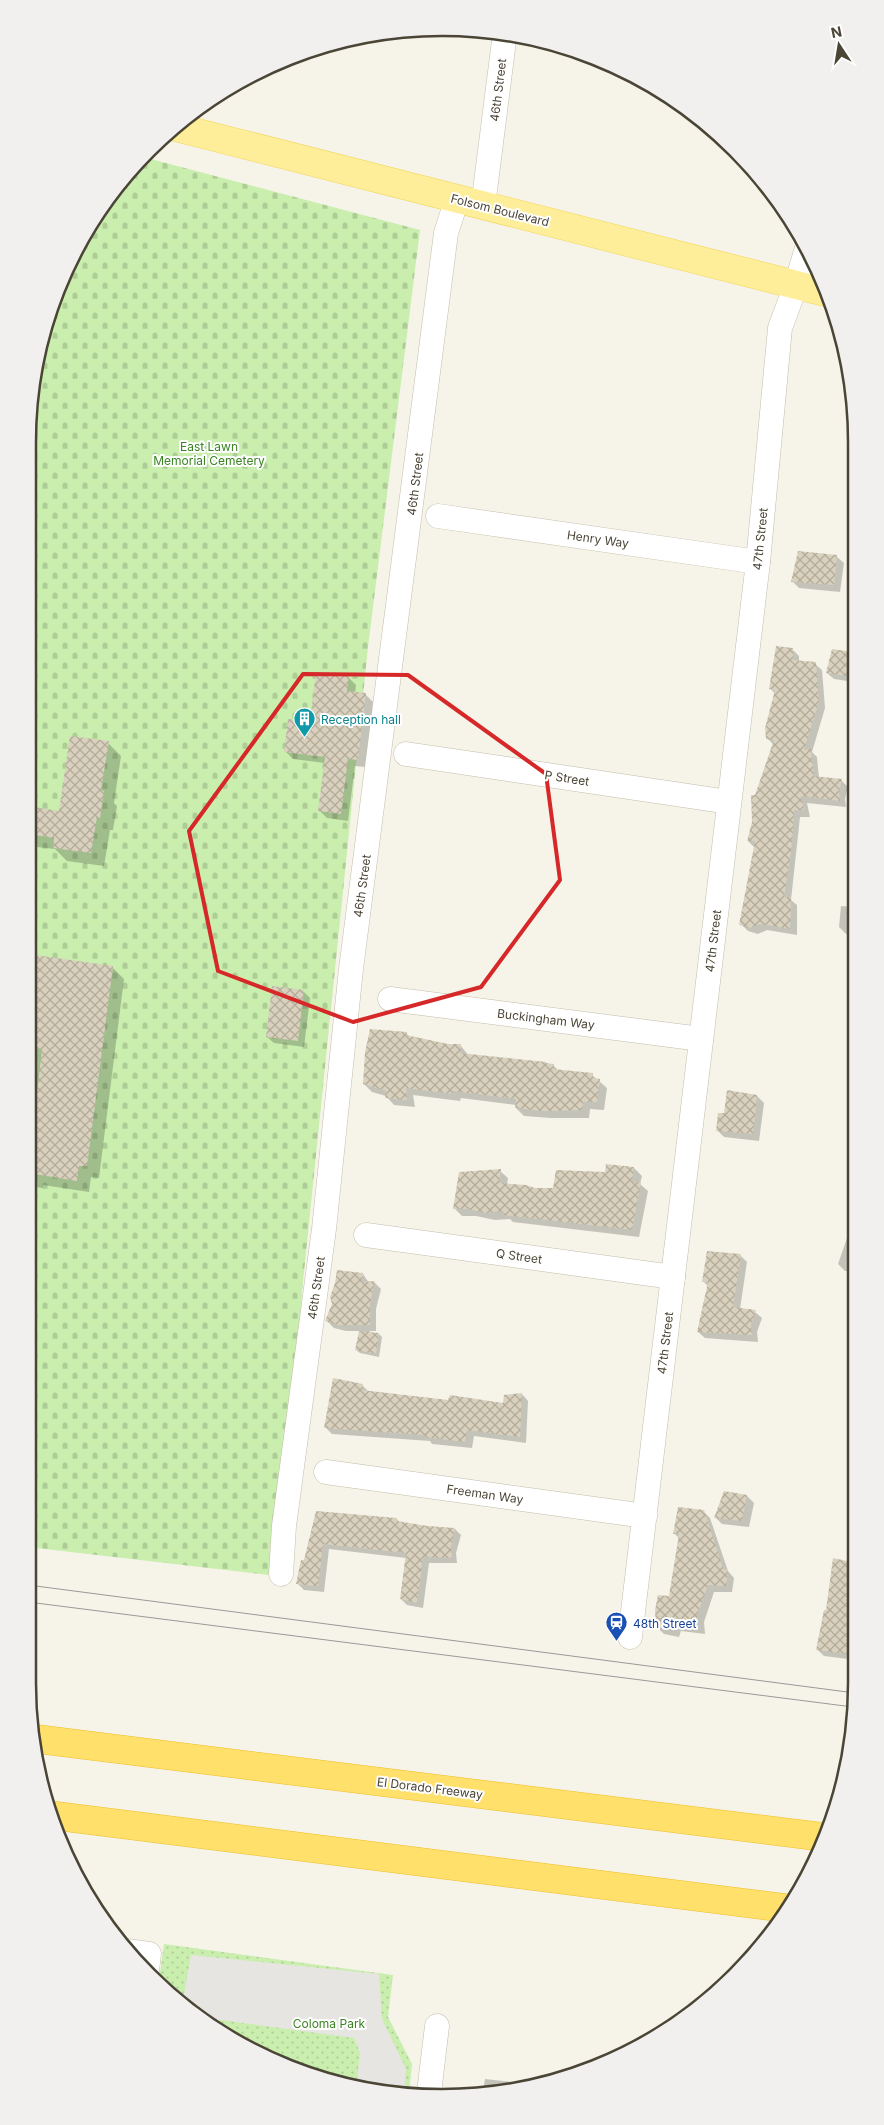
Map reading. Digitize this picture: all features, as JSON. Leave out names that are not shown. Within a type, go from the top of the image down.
[{"type":"highway","name":"El Dorado Freeway","points":[[41,1739],[817,1837]]},
{"type":"highway","points":[[60,1817],[779,1907]]},
{"type":"main road","name":"Folsom Boulevard","points":[[184,129],[818,291]]},
{"type":"street","name":"46th Street","points":[[483,206],[504,41]]},
{"type":"street","name":"46th Street","points":[[281,1574],[284,1526],[324,1229],[350,969],[446,233],[457,199]]},
{"type":"street","name":"47th Street","points":[[630,1637],[758,562],[780,328],[796,285],[803,258]]},
{"type":"street","name":"Henry Way","points":[[438,516],[758,562]]},
{"type":"street","name":"P Street","points":[[406,754],[729,802]]},
{"type":"street","name":"Buckingham Way","points":[[390,999],[701,1039]]},
{"type":"street","name":"Q Street","points":[[366,1235],[673,1277]]},
{"type":"street","name":"Freeman Way","points":[[326,1472],[645,1516]]},
{"type":"street","points":[[430,2089],[437,2026]]},
{"type":"highlighted area","points":[[303,674],[408,675],[546,774],[560,880],[481,987],[353,1022],[218,971],[189,831]]},
{"type":"green space","name":"East Lawn Memorial Cemetery","points":[[151,159],[420,230],[368,647],[302,1292],[287,1577],[36,1548],[37,415],[44,363],[50,337],[67,287],[91,239],[105,217],[120,195]]},
{"type":"green space","name":"Coloma Park","points":[[164,1944],[393,1975],[388,2017],[412,2064],[410,2087],[363,2081],[337,2075],[287,2058],[239,2034],[217,2020],[195,2005],[160,1975]]},
{"type":"shaded area","name":"Coloma Park","points":[[191,1955],[379,1974],[382,2019],[406,2069],[405,2087],[357,2080],[360,2053],[354,2038],[216,2019],[184,1996]]},
{"type":"building","points":[[798,551],[837,555],[834,585],[791,582]]},
{"type":"building","points":[[776,646],[793,648],[793,660],[816,662],[819,701],[804,750],[811,749],[814,776],[842,779],[839,792],[840,801],[801,796],[804,810],[794,810],[792,844],[784,897],[791,897],[790,929],[760,924],[750,928],[739,925],[755,841],[747,841],[752,822],[751,795],[755,795],[774,740],[766,739],[765,728],[775,690],[769,689]]},
{"type":"building","points":[[832,649],[848,651],[848,676],[826,673]]},
{"type":"building","points":[[316,672],[349,676],[347,691],[366,693],[358,760],[348,759],[341,814],[318,811],[325,757],[284,752],[288,719],[310,722]]},
{"type":"building","points":[[70,736],[109,741],[101,790],[104,791],[100,818],[97,817],[91,853],[53,848],[54,838],[36,835],[36,807],[59,811]]},
{"type":"building","points":[[36,955],[113,966],[87,1166],[79,1166],[77,1181],[36,1174],[36,1102],[42,1049],[36,1049]]},
{"type":"building","points":[[272,986],[304,990],[298,1041],[266,1037]]},
{"type":"building","points":[[370,1029],[407,1032],[406,1035],[448,1044],[461,1044],[460,1053],[546,1062],[554,1064],[553,1069],[593,1073],[593,1078],[600,1079],[597,1102],[583,1102],[582,1110],[542,1111],[515,1108],[516,1099],[453,1091],[453,1094],[406,1088],[407,1100],[385,1098],[386,1091],[363,1084],[365,1052]]},
{"type":"building","points":[[727,1090],[757,1095],[753,1134],[716,1131],[718,1113],[724,1113]]},
{"type":"building","points":[[606,1164],[634,1167],[632,1182],[641,1182],[632,1230],[504,1215],[504,1211],[486,1213],[467,1209],[453,1209],[459,1172],[501,1169],[499,1183],[526,1185],[535,1188],[553,1188],[556,1170],[605,1172]]},
{"type":"building","points":[[707,1251],[741,1254],[733,1307],[756,1310],[751,1325],[752,1335],[697,1332],[708,1282],[702,1282]]},
{"type":"building","points":[[337,1270],[363,1273],[362,1282],[375,1281],[370,1302],[370,1325],[338,1325],[325,1321],[332,1304],[330,1297]]},
{"type":"building","points":[[359,1331],[379,1333],[376,1354],[355,1350]]},
{"type":"building","points":[[333,1378],[363,1384],[362,1390],[448,1400],[450,1395],[503,1403],[504,1395],[522,1393],[520,1437],[467,1430],[465,1442],[424,1437],[425,1435],[324,1428]]},
{"type":"building","points":[[724,1491],[747,1495],[742,1521],[714,1518]]},
{"type":"building","points":[[678,1507],[704,1510],[723,1569],[728,1570],[726,1586],[708,1585],[697,1615],[698,1628],[674,1625],[673,1631],[656,1627],[655,1610],[658,1595],[669,1596],[679,1534],[673,1534]]},
{"type":"building","points":[[316,1511],[397,1518],[397,1521],[455,1528],[451,1547],[452,1558],[423,1557],[417,1603],[400,1599],[406,1553],[323,1544],[318,1586],[296,1584],[301,1560],[304,1560]]},
{"type":"building","points":[[833,1558],[848,1561],[848,1654],[816,1650],[824,1610],[826,1610]]},
{"type":"tram line","points":[[36,1586],[848,1692]]},
{"type":"tram line","points":[[36,1603],[847,1706]]},
{"type":"place","name":"Reception hall","points":[[305,738]]},
{"type":"place","name":"48th Street","points":[[617,1642]]}]
